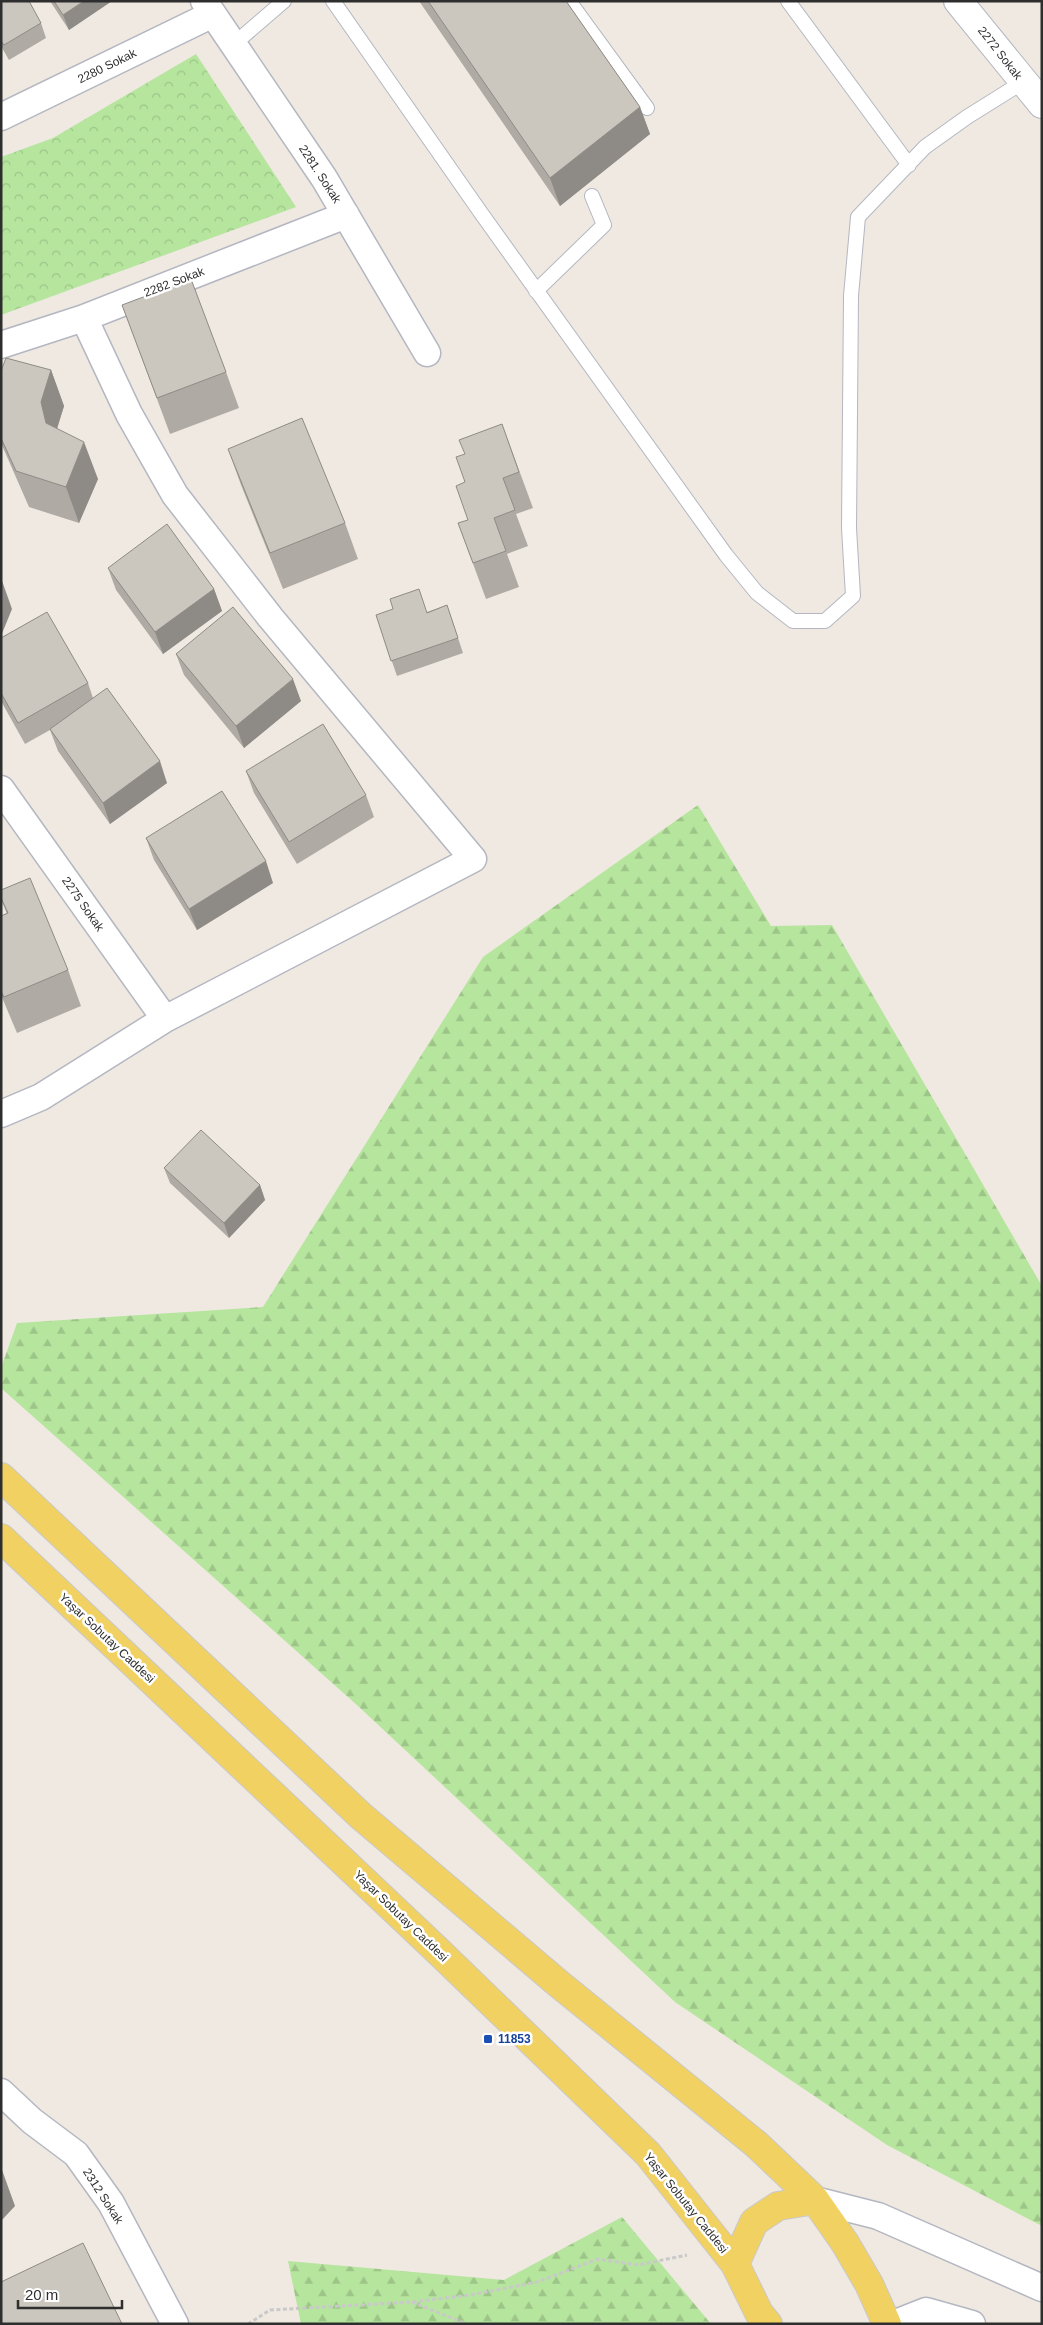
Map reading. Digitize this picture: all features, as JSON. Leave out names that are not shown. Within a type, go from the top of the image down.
[{"type":"main road","points":[[1,1477],[361,1816],[559,1984],[756,2144],[815,2200],[850,2251],[869,2284],[887,2324]]},
{"type":"main road","name":"Yaşar Sobutay Caddesi","points":[[1,1538],[437,1950],[648,2154],[735,2264],[759,2313],[768,2324]]},
{"type":"main road","points":[[735,2264],[754,2222],[778,2206],[815,2200]]},
{"type":"street","name":"2272 Sokak","points":[[958,1],[1022,82],[1042,104]]},
{"type":"street","name":"2281. Sokak","points":[[209,8],[324,178],[427,353]]},
{"type":"street","name":"2280 Sokak","points":[[1,117],[209,8]]},
{"type":"street","name":"2282 Sokak","points":[[1,345],[84,318],[346,215]]},
{"type":"street","points":[[1,1114],[42,1097],[165,1019],[473,859],[270,617],[175,495],[129,414],[84,318]]},
{"type":"street","name":"2275 Sokak","points":[[1,789],[165,1019]]},
{"type":"street","name":"2312 Sokak","points":[[1,2092],[32,2121],[76,2154],[111,2203],[175,2324]]},
{"type":"street","points":[[815,2200],[878,2216],[1042,2288]]},
{"type":"street","points":[[892,2324],[926,2311],[972,2324]]},
{"type":"lane","points":[[234,44],[284,1]]},
{"type":"lane","points":[[334,1],[536,291],[726,555],[756,593],[793,621],[825,621],[853,596],[849,528],[851,296],[858,217],[925,147],[967,117],[1022,82]]},
{"type":"lane","points":[[569,1],[647,108]]},
{"type":"lane","points":[[788,1],[909,164]]},
{"type":"lane","points":[[536,291],[604,225],[592,196]]},
{"type":"path","points":[[248,2324],[270,2310],[412,2302],[470,2295],[537,2282],[598,2259],[638,2265],[695,2254]]},
{"type":"path","points":[[412,2302],[467,2324]]},
{"type":"green space","points":[[196,54],[296,207],[1,315],[1,157],[53,138]]},
{"type":"green space","points":[[698,805],[771,926],[832,925],[1042,1286],[1042,2226],[887,2145],[675,2002],[358,1706],[1,1388],[1,1368],[17,1323],[263,1307],[483,957]]},
{"type":"green space","points":[[622,2217],[711,2324],[301,2324],[288,2261],[504,2280]]},
{"type":"building","points":[[1,1],[29,1],[41,23],[4,45],[1,41]]},
{"type":"building","points":[[54,1],[84,1],[63,15]]},
{"type":"building","points":[[428,1],[566,1],[640,107],[550,178]]},
{"type":"building","points":[[191,279],[226,372],[157,398],[122,305]]},
{"type":"building","points":[[6,358],[51,370],[41,402],[46,423],[84,442],[66,487],[16,471],[1,438],[1,371]]},
{"type":"building","points":[[302,418],[345,523],[270,553],[228,449]]},
{"type":"building","points":[[502,424],[519,472],[503,478],[515,510],[494,518],[506,551],[473,563],[458,523],[468,520],[456,486],[465,482],[456,457],[465,454],[459,440]]},
{"type":"building","points":[[167,524],[214,589],[155,632],[108,568]]},
{"type":"building","points":[[419,589],[427,613],[447,605],[458,638],[391,661],[376,615],[393,609],[390,599]]},
{"type":"building","points":[[233,607],[293,679],[236,726],[176,654]]},
{"type":"building","points":[[47,612],[88,683],[18,723],[1,693],[1,638]]},
{"type":"building","points":[[107,688],[160,761],[103,803],[50,729]]},
{"type":"building","points":[[323,724],[366,795],[289,842],[246,771]]},
{"type":"building","points":[[222,791],[266,861],[189,909],[146,838]]},
{"type":"building","points":[[30,878],[68,970],[4,997],[1,991],[1,916],[8,913],[1,898],[1,890]]},
{"type":"building","points":[[201,1130],[260,1185],[224,1223],[164,1168]]},
{"type":"building","points":[[83,2243],[122,2324],[1,2324],[1,2282]]},
{"type":"place","name":"11853","points":[[488,2039]]}]
